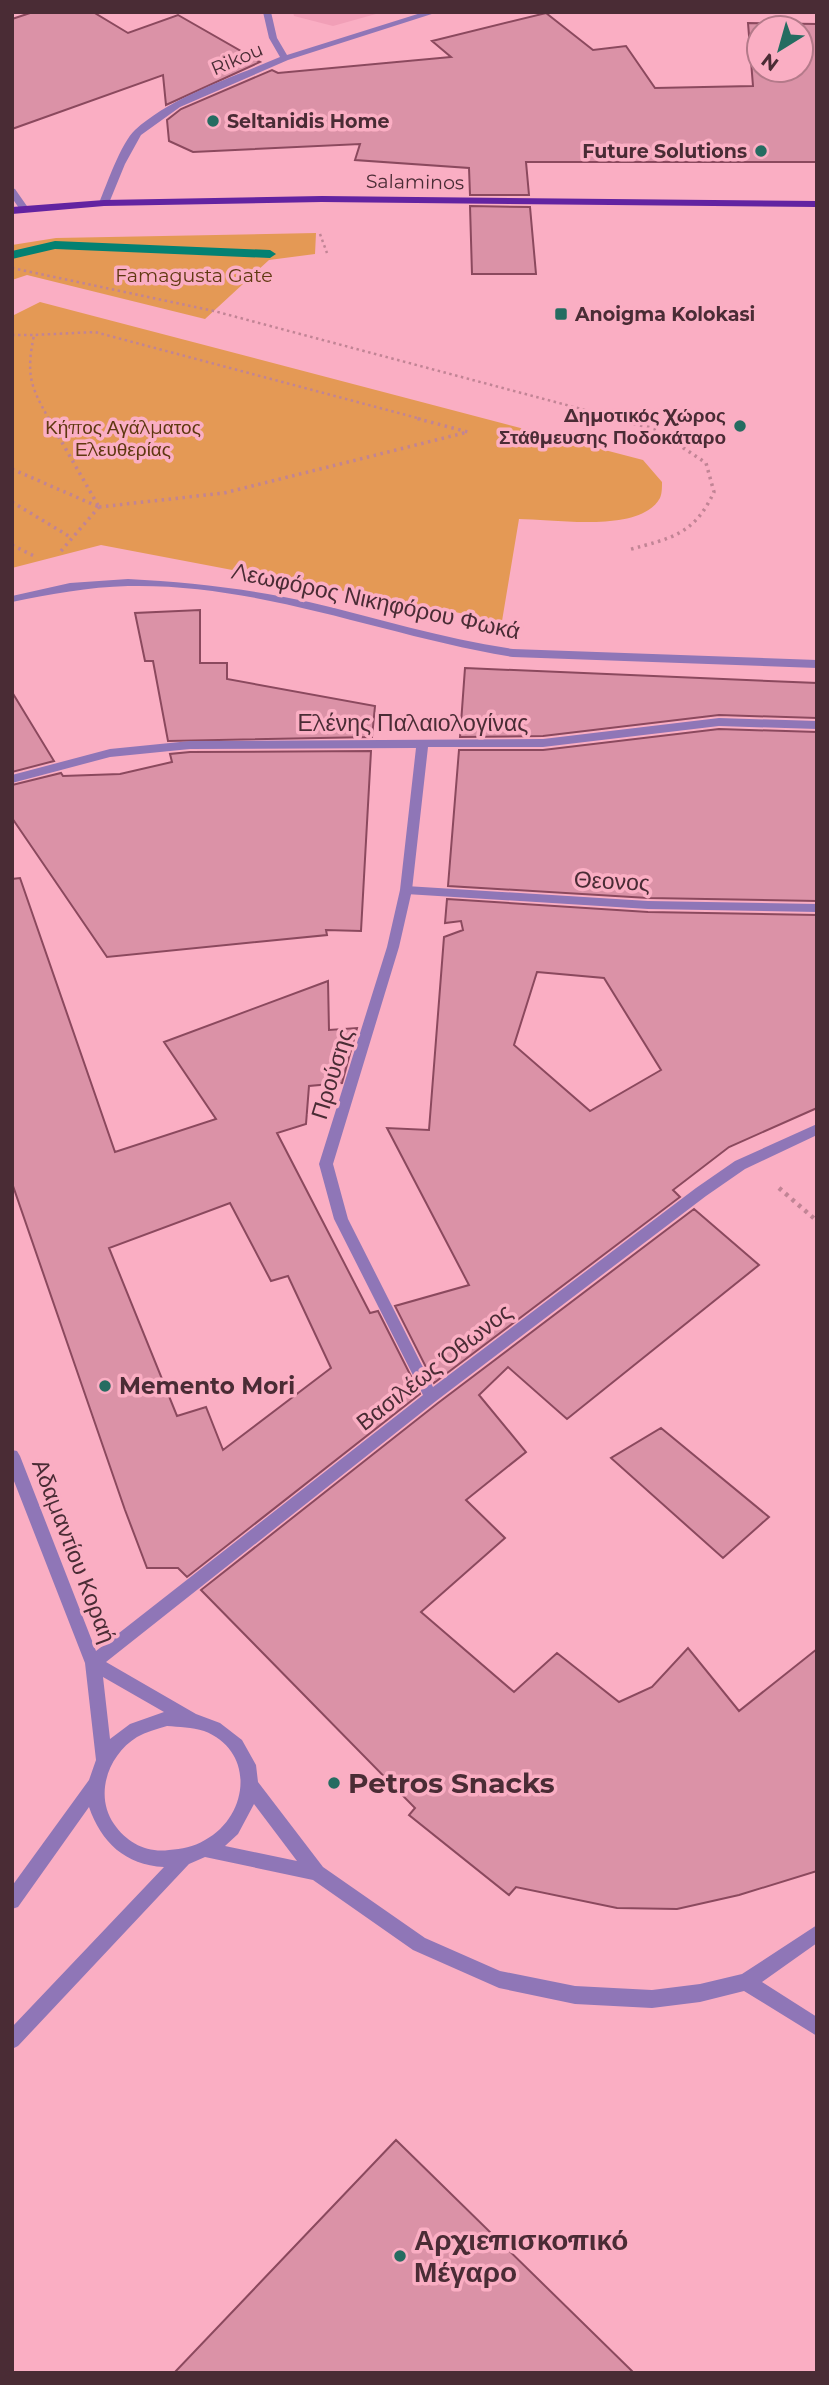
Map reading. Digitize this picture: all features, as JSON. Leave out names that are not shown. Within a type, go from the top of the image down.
[{"type":"main road","name":"Salaminos","points":[[18,210],[104,203],[322,199],[817,204]]},
{"type":"street","points":[[267,12],[273,38],[285,58]]},
{"type":"street","name":"Rikou","points":[[104,203],[137,132],[177,105],[285,58],[434,12]]},
{"type":"street","points":[[12,191],[18,210]]},
{"type":"street","name":"Λεωφόρος Νικηφόρου Φωκά","points":[[12,599],[75,586],[119,582],[177,584],[253,596],[513,653],[817,664]]},
{"type":"street","name":"Ελένης Παλαιολογίνας","points":[[12,779],[71,761],[143,748],[190,745],[542,743],[719,722],[817,725]]},
{"type":"street","name":"Προύσης","points":[[422,745],[405,890],[393,947],[326,1164],[341,1219],[431,1396]]},
{"type":"street","name":"Θεονος","points":[[405,890],[648,905],[817,908]]},
{"type":"street","name":"Βασιλέως Όθωνος","points":[[93,1663],[431,1396],[701,1192],[753,1158],[817,1129]]},
{"type":"street","name":"Αδαμαντίου Κοραή","points":[[12,1456],[93,1663],[104,1760]]},
{"type":"street","name":"Αδαμαντίου Κοραή","points":[[93,1663],[192,1720]]},
{"type":"street","points":[[12,1901],[96,1784],[104,1760],[120,1740],[142,1726],[167,1719],[192,1720],[214,1728],[233,1743],[246,1763],[250,1785],[246,1808],[231,1832],[208,1850],[182,1860],[153,1859],[126,1849],[107,1832],[96,1809],[96,1784]]},
{"type":"street","points":[[250,1785],[317,1873],[419,1944],[499,1979],[575,1995],[652,1999],[700,1993],[746,1982],[817,1933]]},
{"type":"street","points":[[208,1850],[317,1873]]},
{"type":"street","points":[[12,2040],[182,1860]]},
{"type":"street","points":[[746,1982],[817,2026]]},
{"type":"path","points":[[12,268],[214,311],[655,429],[706,463],[715,492],[704,516],[671,538],[628,550]]},
{"type":"path","points":[[12,335],[95,332],[468,432],[224,493],[99,507],[12,468]]},
{"type":"path","points":[[34,335],[30,355],[31,388],[99,507]]},
{"type":"path","points":[[12,502],[72,538]]},
{"type":"path","points":[[58,555],[99,507]]},
{"type":"path","points":[[753,1158],[776,1185],[817,1221]]},
{"type":"shaded area","points":[[293,12],[383,12],[333,26],[294,16]]},
{"type":"green space","name":"Famagusta Gate","points":[[316,233],[315,254],[269,260],[205,319],[27,275],[12,280],[12,245],[56,238]]},
{"type":"green space","name":"Κήπος Αγάλματος Ελευθερίας","points":[[40,302],[643,460],[662,482],[661,496],[650,509],[616,520],[573,522],[519,519],[502,621],[101,545],[12,568],[12,316]]},
{"type":"building","points":[[33,12],[93,12],[128,33],[178,15],[260,62],[166,105],[163,75],[12,129],[12,19]]},
{"type":"building","points":[[546,13],[593,50],[626,46],[655,88],[815,84],[817,24],[817,162],[526,162],[529,195],[470,195],[469,168],[355,160],[360,144],[193,152],[169,141],[167,120],[181,109],[272,70],[278,73],[451,57],[432,41]]},
{"type":"building","points":[[470,206],[530,207],[536,274],[472,274]]},
{"type":"building","points":[[200,610],[200,663],[227,663],[227,679],[375,706],[372,737],[168,741],[153,661],[145,661],[135,613]]},
{"type":"building","points":[[465,668],[817,683],[817,718],[719,715],[543,736],[460,737]]},
{"type":"building","points":[[12,692],[54,761],[12,772]]},
{"type":"building","points":[[719,729],[817,732],[817,901],[648,898],[448,886],[459,750],[543,750]]},
{"type":"building","points":[[371,751],[361,931],[326,930],[327,935],[107,957],[12,818],[12,785],[61,773],[63,776],[120,774],[172,762],[170,754],[190,752]]},
{"type":"building","points":[[20,878],[115,1152],[216,1119],[164,1042],[328,981],[329,1030],[357,1028],[342,1083],[309,1086],[306,1124],[277,1133],[370,1313],[378,1311],[420,1394],[187,1577],[178,1568],[147,1568],[12,1183],[12,879]],"holes":[[[230,1203],[271,1281],[288,1276],[331,1368],[223,1450],[206,1407],[177,1416],[109,1248]]]},
{"type":"building","points":[[447,899],[648,912],[817,915],[817,1108],[729,1147],[673,1190],[680,1197],[434,1383],[395,1306],[469,1285],[387,1128],[429,1130],[444,937],[463,930],[461,921],[445,923]],"holes":[[[537,972],[604,978],[661,1070],[590,1111],[514,1045]]]},
{"type":"building","points":[[694,1209],[759,1265],[567,1419],[508,1367],[479,1395],[526,1452],[466,1500],[505,1538],[421,1612],[514,1692],[557,1653],[619,1702],[652,1687],[688,1648],[739,1711],[817,1649],[817,1871],[739,1895],[677,1909],[617,1908],[516,1887],[509,1895],[409,1815],[415,1808],[201,1590],[438,1403]]},
{"type":"building","points":[[661,1428],[769,1517],[723,1558],[611,1458]]},
{"type":"building","name":"Αρχιεπισκοπικό Μέγαρο","points":[[396,2140],[634,2373],[174,2373]]},
{"type":"waterway","points":[[12,255],[55,245],[270,254]]},
{"type":"place","name":"Seltanidis Home","points":[[213,121]]},
{"type":"place","name":"Future Solutions","points":[[761,151]]},
{"type":"place","name":"Anoigma Kolokasi","points":[[561,314]]},
{"type":"place","name":"Δημοτικός Χώρος Στάθμευσης Ποδοκάταρο","points":[[740,426]]},
{"type":"place","name":"Memento Mori","points":[[105,1386]]},
{"type":"place","name":"Petros Snacks","points":[[334,1783]]},
{"type":"place","name":"Αρχιεπισκοπικό Μέγαρο","points":[[400,2256]]}]
